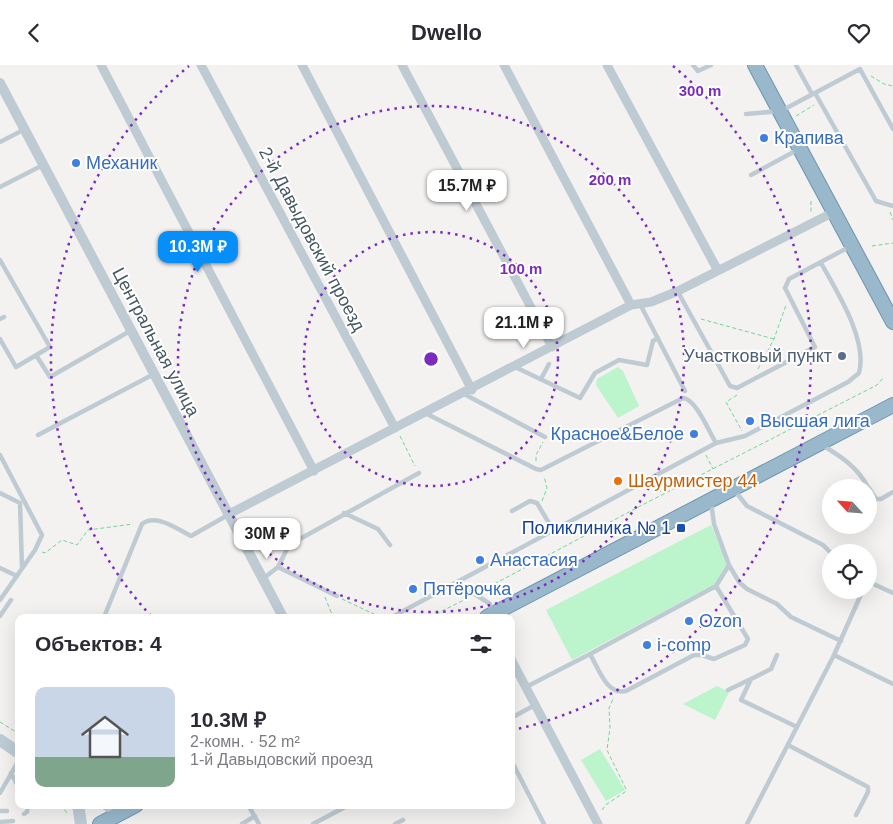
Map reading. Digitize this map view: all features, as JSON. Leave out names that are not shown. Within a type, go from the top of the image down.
[{"type":"highway","points":[[756,65],[893,321]]},
{"type":"highway","points":[[497,614],[711,499],[893,405]]},
{"type":"highway","points":[[100,824],[129,809]]},
{"type":"main road","points":[[0,741],[15,750]]},
{"type":"main road","points":[[79,809],[81,824]]},
{"type":"main road","points":[[114,809],[122,813]]},
{"type":"street","points":[[101,65],[314,471]]},
{"type":"street","name":"2-й Давыдовский проезд","points":[[201,65],[396,430]]},
{"type":"street","points":[[302,65],[468,392]]},
{"type":"street","points":[[402,65],[552,347]]},
{"type":"street","points":[[504,65],[636,303]]},
{"type":"street","points":[[607,65],[717,269]]},
{"type":"street","name":"Центральная улица","points":[[0,83],[281,614]]},
{"type":"street","points":[[229,514],[396,430],[636,303],[651,302],[678,291],[717,269],[834,212]]},
{"type":"street","points":[[515,666],[597,821]]},
{"type":"lane","points":[[693,65],[698,71],[711,65]]},
{"type":"lane","points":[[796,65],[820,101],[876,201],[893,206]]},
{"type":"lane","points":[[746,114],[780,111],[860,69],[893,129]]},
{"type":"lane","points":[[0,142],[25,129]]},
{"type":"lane","points":[[751,175],[800,148]]},
{"type":"lane","points":[[0,187],[43,165]]},
{"type":"lane","points":[[678,291],[730,386],[737,388],[815,347],[786,288],[789,279],[852,246]]},
{"type":"lane","points":[[0,260],[50,347],[16,367],[0,339]]},
{"type":"lane","points":[[398,614],[716,443],[745,435],[848,383],[859,373],[862,352],[843,304],[820,263]]},
{"type":"lane","points":[[636,303],[658,338],[685,391]]},
{"type":"lane","points":[[36,355],[50,377],[132,331]]},
{"type":"lane","points":[[515,367],[582,397],[595,373],[619,360],[647,365],[653,341],[658,338]]},
{"type":"lane","points":[[541,379],[549,364]]},
{"type":"lane","points":[[38,435],[155,374]]},
{"type":"lane","points":[[468,392],[545,437]]},
{"type":"lane","points":[[425,413],[536,469],[541,469],[683,399],[687,399],[694,405],[716,443]]},
{"type":"lane","points":[[819,443],[851,463],[860,472],[864,479]]},
{"type":"lane","points":[[0,455],[42,535],[35,550],[0,600]]},
{"type":"lane","points":[[263,579],[278,567],[288,545],[419,473]]},
{"type":"lane","points":[[732,488],[747,506],[822,545]]},
{"type":"lane","points":[[878,499],[893,492]]},
{"type":"lane","points":[[0,493],[20,503]]},
{"type":"lane","points":[[21,493],[22,569]]},
{"type":"lane","points":[[711,499],[714,523],[729,565],[738,582],[747,589],[777,604],[791,617],[840,641]]},
{"type":"lane","points":[[512,511],[530,501],[537,503],[553,530]]},
{"type":"lane","points":[[344,513],[378,529],[390,545]]},
{"type":"lane","points":[[105,614],[142,523],[148,519],[155,519],[191,536],[229,514]]},
{"type":"lane","points":[[526,687],[716,586],[729,565]]},
{"type":"lane","points":[[0,567],[17,576]]},
{"type":"lane","points":[[278,567],[337,596]]},
{"type":"lane","points":[[458,583],[490,604],[491,614]]},
{"type":"lane","points":[[590,654],[610,688],[618,693],[626,691],[694,655],[702,655],[714,659],[745,645],[748,639],[716,586]]},
{"type":"lane","points":[[877,586],[893,593]]},
{"type":"lane","points":[[747,824],[834,655],[859,599]]},
{"type":"lane","points":[[0,614],[11,600]]},
{"type":"lane","points":[[728,690],[771,669],[778,655]]},
{"type":"lane","points":[[834,655],[893,683]]},
{"type":"lane","points":[[752,679],[741,700],[797,727]]},
{"type":"lane","points":[[515,716],[535,705]]},
{"type":"lane","points":[[788,745],[868,787],[868,792],[856,815]]},
{"type":"lane","points":[[0,793],[15,766]]},
{"type":"lane","points":[[515,768],[544,824]]},
{"type":"lane","points":[[11,773],[15,780]]},
{"type":"lane","points":[[24,814],[27,809]]},
{"type":"lane","points":[[250,809],[259,824]]},
{"type":"lane","points":[[313,824],[341,809]]},
{"type":"lane","points":[[0,811],[7,811]]},
{"type":"lane","points":[[242,824],[254,816]]},
{"type":"lane","points":[[395,824],[403,820]]},
{"type":"lane","points":[[0,821],[13,821]]},
{"type":"path","points":[[860,69],[884,84],[893,86]]},
{"type":"path","points":[[795,116],[820,101]]},
{"type":"path","points":[[872,246],[893,243]]},
{"type":"path","points":[[752,381],[774,339],[789,295]]},
{"type":"path","points":[[691,316],[774,339]]},
{"type":"path","points":[[436,614],[877,385],[883,377]]},
{"type":"path","points":[[732,397],[726,402],[745,435]]},
{"type":"path","points":[[396,430],[415,465]]},
{"type":"path","points":[[703,450],[713,469]]},
{"type":"path","points":[[652,478],[662,495]]},
{"type":"path","points":[[35,550],[45,553],[62,540],[76,545],[88,530],[142,523]]},
{"type":"path","points":[[322,589],[332,614]]},
{"type":"path","points":[[337,596],[373,614]]},
{"type":"path","points":[[597,821],[607,804],[625,792],[626,789],[607,750],[610,728],[609,708],[613,698]]},
{"type":"path","points":[[0,722],[15,731]]},
{"type":"path","points":[[63,809],[69,817]]},
{"type":"green space","points":[[618,367],[623,371],[639,406],[618,418],[596,385],[597,379]]},
{"type":"green space","points":[[711,525],[727,564],[715,584],[572,660],[546,610]]},
{"type":"green space","points":[[717,686],[729,692],[715,720],[683,704]]},
{"type":"green space","points":[[600,749],[625,790],[606,801],[581,760]]},
{"type":"place","name":"Крапива","points":[[764,138]]},
{"type":"place","name":"Механик","points":[[76,163]]},
{"type":"place","name":"Участковый пункт","points":[[842,356]]},
{"type":"place","name":"Высшая лига","points":[[750,421]]},
{"type":"place","name":"Красное&Белое","points":[[694,434]]},
{"type":"place","name":"Шаурмистер 44","points":[[618,481]]},
{"type":"place","name":"Поликлиника № 1","points":[[681,528]]},
{"type":"place","name":"Анастасия","points":[[480,560]]},
{"type":"place","name":"Пятёрочка","points":[[413,589]]},
{"type":"place","name":"Ozon","points":[[689,621]]},
{"type":"place","name":"i-comp","points":[[647,645]]}]
